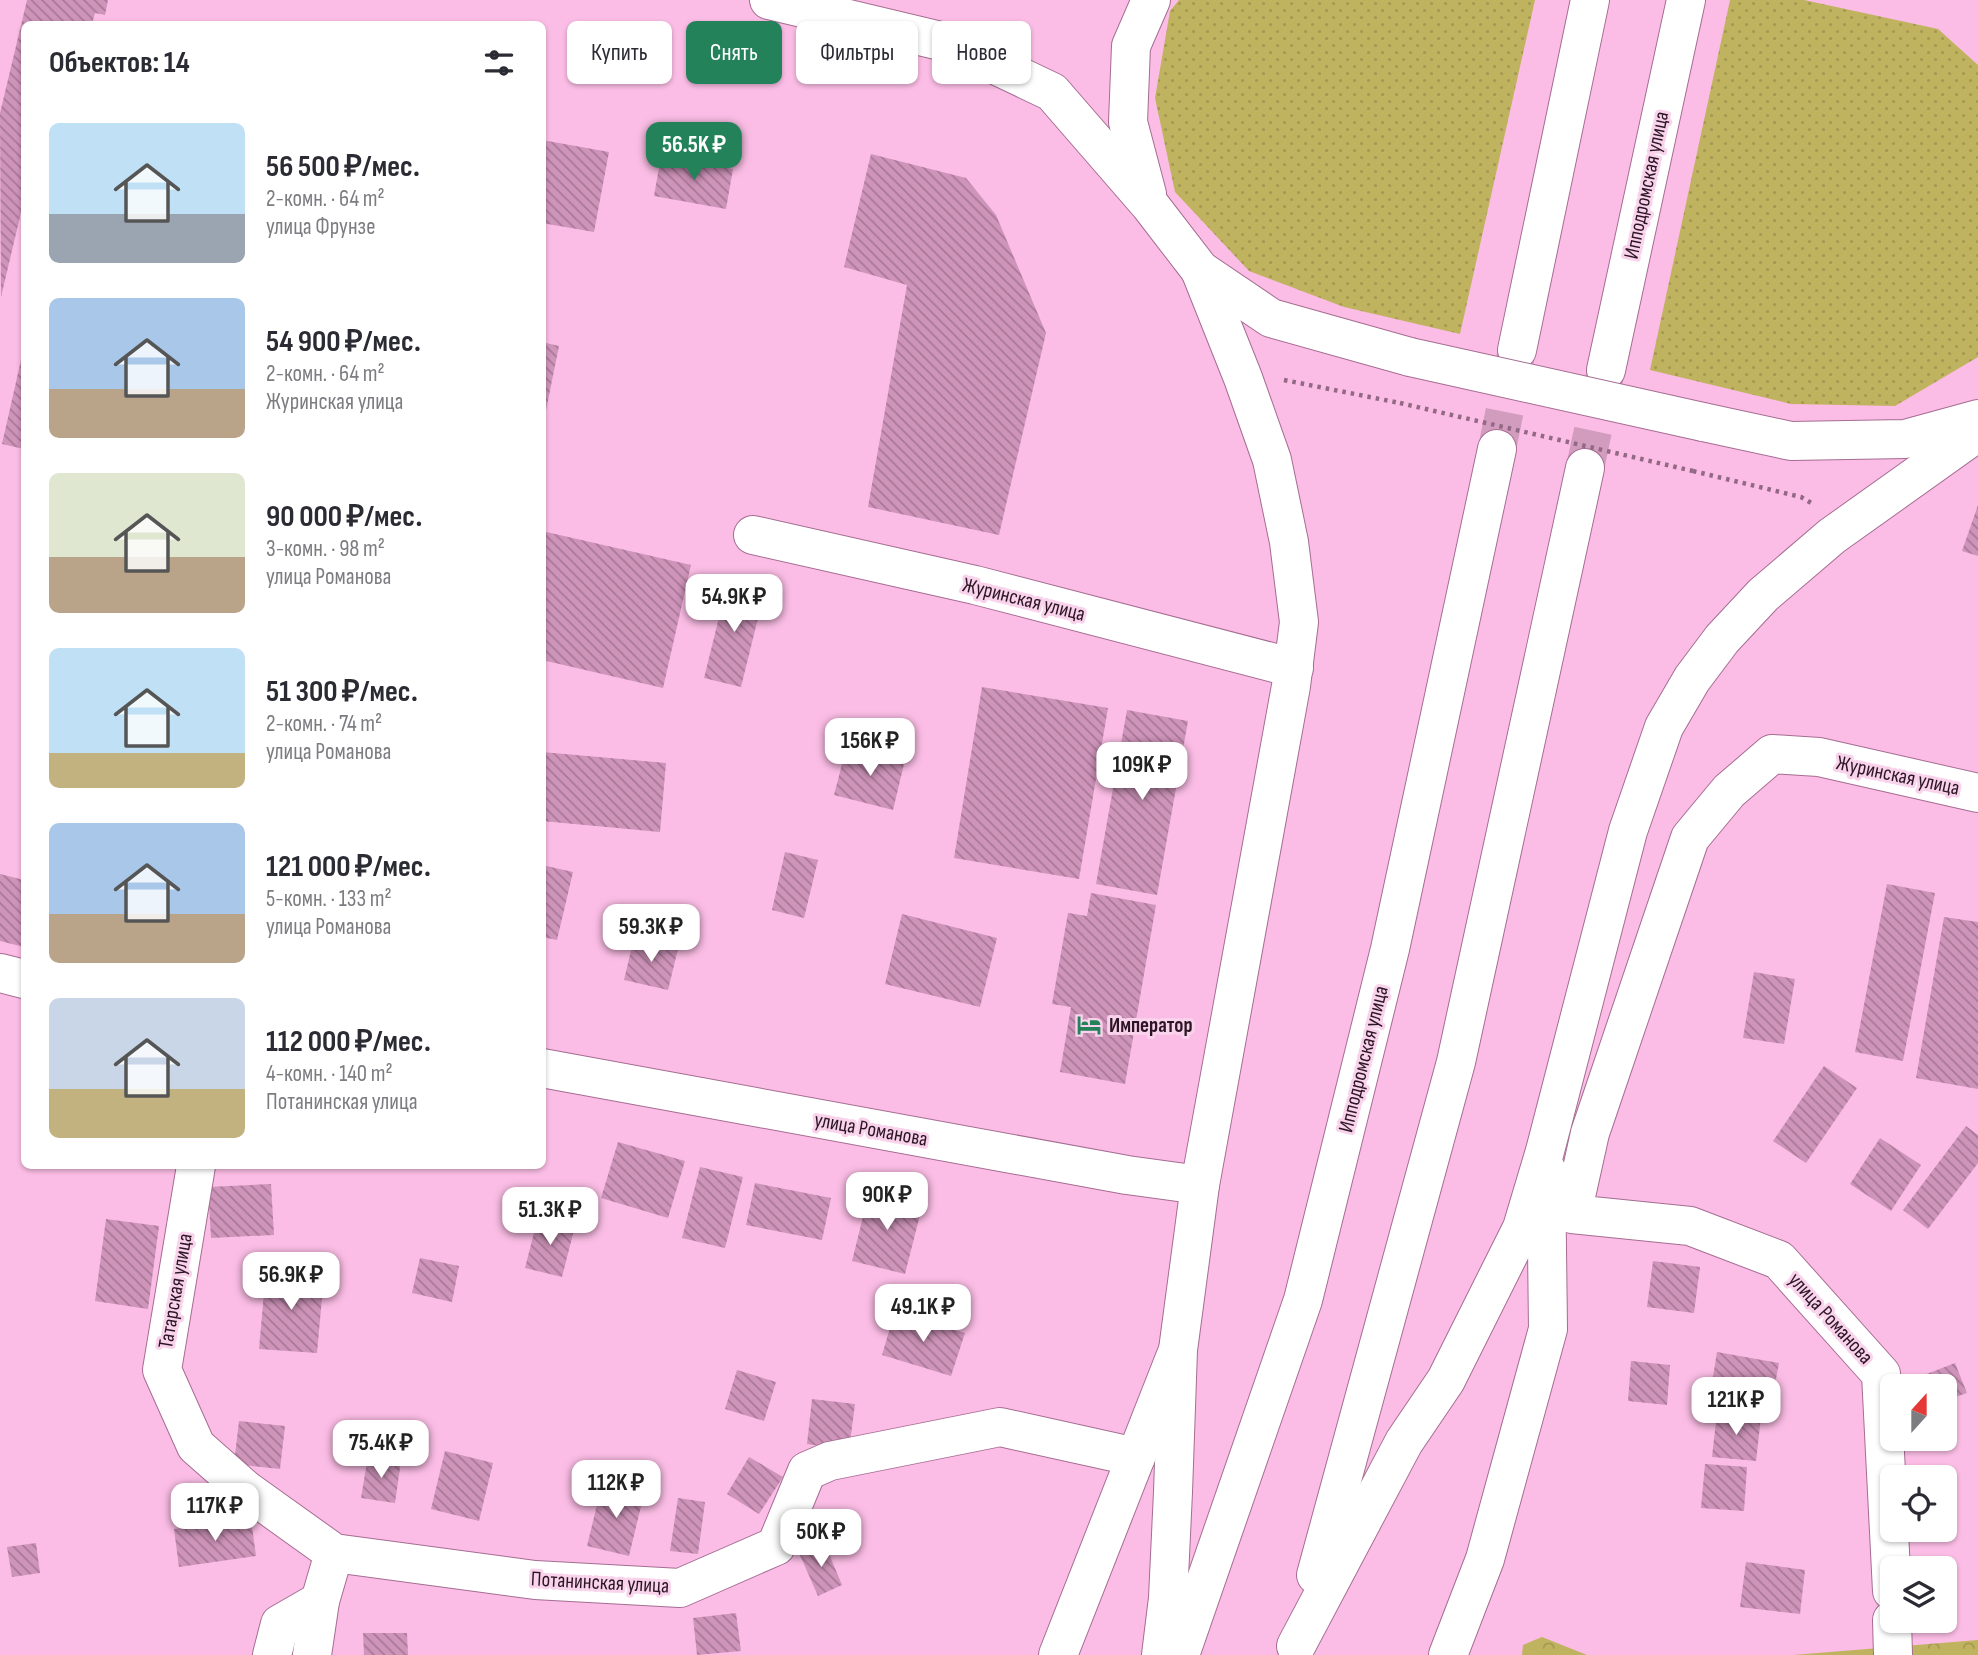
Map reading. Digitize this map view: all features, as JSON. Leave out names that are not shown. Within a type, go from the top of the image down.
[{"type":"main road","points":[[769,0],[949,43],[1052,92],[1150,205],[1200,270],[1272,460],[1289,542],[1299,622],[1294,668],[1200,1185],[1178,1350],[1168,1585],[1161,1655]]},
{"type":"main road","points":[[1150,205],[1128,122],[1131,46],[1151,0]]},
{"type":"main road","points":[[1517,351],[1590,0]]},
{"type":"main road","name":"Ипподромская улица","points":[[1606,370],[1686,0]]},
{"type":"main road","points":[[1200,270],[1272,318],[1410,356],[1791,441],[1905,439],[1978,419]]},
{"type":"main road","points":[[1295,1650],[1404,1442],[1446,1380],[1522,1228],[1545,1152],[1628,831],[1664,727],[1692,679],[1722,639],[1763,595],[1832,536],[1978,432]]},
{"type":"main road","name":"Ипподромская улица","points":[[1181,1655],[1303,1300],[1390,949],[1497,449]]},
{"type":"main road","points":[[1295,1650],[1456,1062],[1585,468]]},
{"type":"main road","name":"Журинская улица","points":[[753,535],[975,585],[1294,668]]},
{"type":"main road","name":"Журинская улица","points":[[1572,1214],[1590,1133],[1690,838],[1728,791],[1772,754],[1819,757],[1978,793]]},
{"type":"main road","points":[[0,973],[21,978]]},
{"type":"main road","name":"улица Романова","points":[[546,1069],[1127,1175],[1200,1185]]},
{"type":"main road","points":[[1448,1655],[1485,1559],[1548,1329],[1545,1152]]},
{"type":"main road","name":"Татарская улица","points":[[196,1169],[162,1370],[195,1446],[246,1490],[334,1553]]},
{"type":"main road","name":"улица Романова","points":[[1572,1214],[1690,1226],[1779,1260],[1881,1374],[1890,1556]]},
{"type":"main road","points":[[1058,1655],[1178,1350]]},
{"type":"main road","name":"Потанинская улица","points":[[334,1553],[535,1580],[680,1588],[776,1546],[807,1471],[830,1461],[1000,1427],[1136,1457]]},
{"type":"main road","points":[[312,1655],[320,1601],[334,1553]]},
{"type":"main road","points":[[272,1655],[280,1624],[320,1601]]},
{"type":"main road","points":[[1892,1633],[1893,1655]]},
{"type":"path","points":[[1243,378],[1277,379],[1399,403],[1801,497],[1848,524]]},
{"type":"green space","points":[[1179,0],[1535,0],[1460,334],[1344,307],[1249,271],[1175,192],[1155,98],[1170,11]]},
{"type":"green space","points":[[1730,0],[1804,0],[1938,29],[1978,65],[1978,357],[1895,406],[1791,404],[1650,370]]},
{"type":"green space","points":[[1542,1637],[1587,1655],[1522,1655],[1523,1645]]},
{"type":"green space","points":[[1978,1640],[1978,1655],[1793,1655]]},
{"type":"building","points":[[27,0],[108,0],[105,15],[95,13],[93,21],[22,21]]},
{"type":"building","points":[[21,25],[21,213],[1,297],[0,113]]},
{"type":"building","points":[[546,141],[609,152],[594,232],[546,224]]},
{"type":"building","points":[[871,154],[966,178],[996,215],[1046,333],[999,535],[868,507],[907,285],[844,267]]},
{"type":"building","points":[[661,156],[733,169],[726,209],[654,196]]},
{"type":"building","points":[[546,343],[559,346],[546,410]]},
{"type":"building","points":[[21,360],[21,448],[2,444]]},
{"type":"building","points":[[1978,505],[1978,556],[1962,551]]},
{"type":"building","points":[[546,532],[691,565],[663,688],[546,661]]},
{"type":"building","points":[[728,581],[765,590],[741,687],[704,678]]},
{"type":"building","points":[[982,687],[1108,708],[1079,879],[954,858]]},
{"type":"building","points":[[1127,710],[1188,721],[1157,895],[1096,884]]},
{"type":"building","points":[[847,745],[905,760],[893,810],[834,795]]},
{"type":"building","points":[[546,752],[666,763],[660,832],[546,821]]},
{"type":"building","points":[[785,852],[818,860],[804,918],[772,910]]},
{"type":"building","points":[[546,866],[573,872],[557,940],[546,938]]},
{"type":"building","points":[[0,874],[21,879],[21,946],[0,941]]},
{"type":"building","points":[[1887,884],[1935,893],[1903,1061],[1855,1052]]},
{"type":"building","points":[[1091,893],[1156,905],[1125,1084],[1060,1072],[1071,1007],[1052,1004],[1068,913],[1087,916]]},
{"type":"building","points":[[902,914],[997,938],[980,1007],[885,984]]},
{"type":"building","points":[[1944,917],[1978,922],[1978,1089],[1916,1078]]},
{"type":"building","points":[[634,938],[678,949],[668,990],[624,980]]},
{"type":"building","points":[[1754,972],[1795,979],[1784,1044],[1743,1038]]},
{"type":"building","points":[[1824,1066],[1857,1088],[1806,1163],[1773,1141]]},
{"type":"building","points":[[1966,1126],[1978,1135],[1978,1163],[1928,1229],[1903,1210]]},
{"type":"building","points":[[1880,1138],[1921,1165],[1891,1211],[1850,1184]]},
{"type":"building","points":[[618,1142],[685,1161],[668,1218],[601,1198]]},
{"type":"building","points":[[700,1167],[743,1177],[725,1248],[682,1238]]},
{"type":"building","points":[[755,1183],[831,1198],[822,1240],[746,1225]]},
{"type":"building","points":[[271,1184],[274,1235],[211,1238],[208,1187]]},
{"type":"building","points":[[870,1189],[923,1203],[905,1274],[852,1261]]},
{"type":"building","points":[[538,1217],[575,1226],[562,1277],[525,1268]]},
{"type":"building","points":[[106,1219],[159,1226],[148,1309],[95,1301]]},
{"type":"building","points":[[420,1258],[459,1266],[452,1302],[412,1293]]},
{"type":"building","points":[[1653,1261],[1700,1267],[1694,1313],[1647,1307]]},
{"type":"building","points":[[266,1271],[324,1276],[317,1353],[259,1349]]},
{"type":"building","points":[[895,1311],[965,1333],[951,1376],[882,1355]]},
{"type":"building","points":[[1717,1352],[1779,1363],[1770,1411],[1709,1401]]},
{"type":"building","points":[[1631,1361],[1670,1365],[1667,1405],[1628,1401]]},
{"type":"building","points":[[1955,1363],[1967,1393],[1957,1396],[1957,1374],[1927,1374]]},
{"type":"building","points":[[737,1370],[776,1382],[764,1421],[725,1409]]},
{"type":"building","points":[[812,1399],[855,1404],[849,1450],[807,1444]]},
{"type":"building","points":[[1717,1413],[1761,1417],[1756,1461],[1712,1457]]},
{"type":"building","points":[[239,1421],[285,1426],[280,1469],[234,1464]]},
{"type":"building","points":[[445,1451],[493,1463],[479,1521],[431,1509]]},
{"type":"building","points":[[368,1456],[401,1461],[395,1503],[361,1498]]},
{"type":"building","points":[[749,1457],[783,1477],[759,1514],[727,1494]]},
{"type":"building","points":[[1705,1464],[1747,1467],[1744,1511],[1701,1508]]},
{"type":"building","points":[[602,1484],[644,1494],[629,1556],[587,1546]]},
{"type":"building","points":[[678,1498],[705,1502],[698,1554],[670,1551]]},
{"type":"building","points":[[251,1519],[256,1556],[179,1567],[174,1529]]},
{"type":"building","points":[[824,1542],[842,1585],[818,1596],[799,1553]]},
{"type":"building","points":[[36,1543],[40,1573],[12,1577],[7,1547]]},
{"type":"building","points":[[1746,1562],[1805,1570],[1800,1614],[1740,1607]]},
{"type":"building","points":[[736,1613],[741,1651],[697,1655],[693,1618]]},
{"type":"building","points":[[363,1633],[407,1633],[408,1655],[364,1655]]},
{"type":"tunnel","points":[[1497,449],[1517,350]]},
{"type":"tunnel","points":[[1585,468],[1606,370]]},
{"type":"place","name":"Император","points":[[1089,1025]]}]
